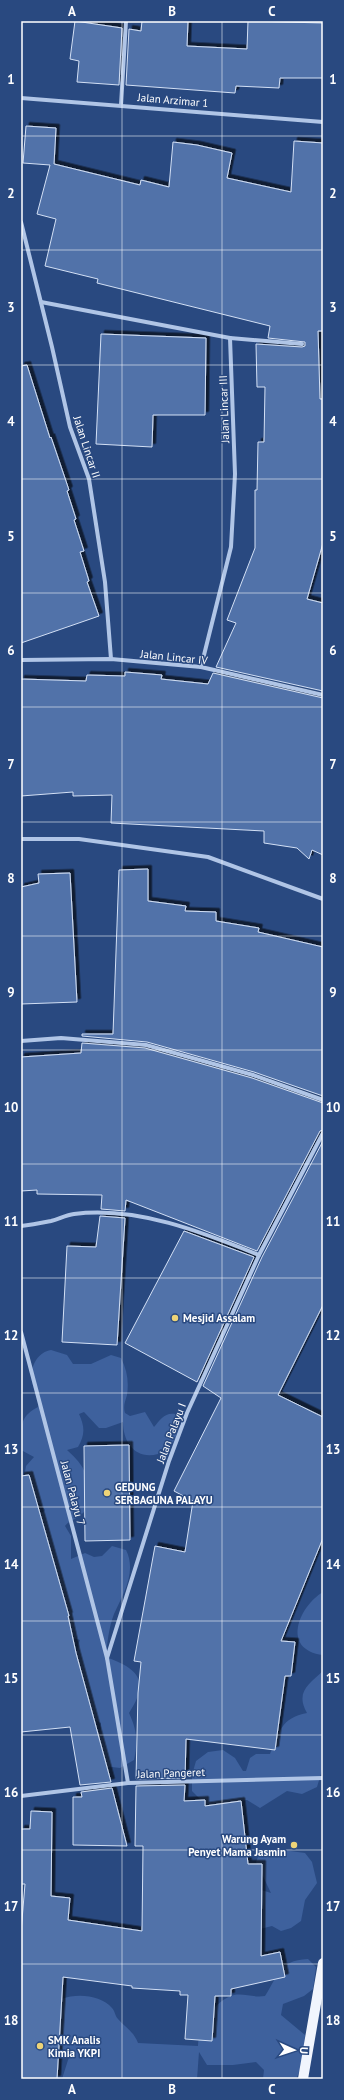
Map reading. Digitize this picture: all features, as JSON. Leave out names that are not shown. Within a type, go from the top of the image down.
[{"type":"main road","points":[[303,2079],[323,1963]]},
{"type":"street","points":[[121,105],[126,21]]},
{"type":"street","name":"Jalan Arzimar 1","points":[[21,98],[323,122]]},
{"type":"street","name":"Jalan Lincar II","points":[[21,222],[70,428],[89,479],[105,582],[111,659]]},
{"type":"street","points":[[41,302],[230,338],[302,344]]},
{"type":"street","name":"Jalan Lincar III","points":[[202,668],[230,547],[236,474],[230,338]]},
{"type":"street","name":"Jalan Lincar IV","points":[[21,660],[111,659],[202,668],[323,695]]},
{"type":"street","points":[[21,839],[79,839],[208,857],[323,899]]},
{"type":"street","points":[[21,1041],[61,1038],[146,1045],[253,1075],[323,1100]]},
{"type":"street","name":"Jalan Palayu I","points":[[128,1783],[107,1658],[169,1461],[187,1413],[259,1255],[323,1133]]},
{"type":"street","points":[[21,1226],[51,1221],[73,1214],[112,1212],[154,1220],[223,1240],[259,1255]]},
{"type":"street","name":"Jalan Palayu 7","points":[[21,1332],[107,1658]]},
{"type":"street","name":"Jalan Pangeret","points":[[21,1796],[128,1783],[323,1778]]},
{"type":"shaded area","points":[[51,1350],[67,1355],[73,1364],[91,1364],[111,1355],[121,1358],[128,1380],[127,1395],[124,1406],[125,1413],[130,1416],[145,1412],[154,1427],[163,1417],[168,1414],[175,1414],[180,1423],[175,1439],[169,1449],[160,1449],[158,1454],[150,1455],[137,1452],[132,1448],[125,1437],[123,1422],[106,1428],[99,1428],[84,1412],[79,1414],[83,1431],[80,1443],[78,1447],[67,1450],[81,1465],[87,1480],[86,1508],[82,1514],[65,1526],[71,1536],[71,1559],[85,1553],[94,1557],[102,1556],[112,1546],[126,1550],[129,1558],[130,1566],[128,1583],[112,1619],[108,1635],[106,1657],[126,1666],[138,1678],[140,1684],[139,1692],[129,1713],[134,1725],[136,1736],[134,1760],[120,1768],[104,1766],[99,1752],[101,1723],[87,1716],[70,1658],[77,1650],[80,1640],[69,1637],[37,1517],[45,1510],[23,1485],[26,1466],[34,1457],[21,1450],[22,1425],[27,1415],[38,1407],[31,1377],[33,1367],[35,1362],[42,1354]]},
{"type":"shaded area","points":[[323,1592],[323,1655],[310,1651],[302,1645],[298,1637],[298,1627],[301,1617],[307,1607]]},
{"type":"shaded area","points":[[323,1671],[323,1767],[317,1787],[302,1794],[287,1791],[260,1808],[247,1800],[232,1802],[217,1809],[203,1802],[192,1791],[192,1775],[196,1761],[208,1752],[223,1750],[235,1758],[243,1771],[246,1771],[250,1758],[256,1754],[270,1754],[282,1727],[286,1722],[298,1715],[307,1713],[302,1699],[303,1694],[309,1684]]},
{"type":"shaded area","points":[[283,1850],[305,1853],[312,1862],[317,1883],[305,1900],[301,1921],[291,1928],[281,1931],[272,1926],[252,1931],[255,1888],[271,1893],[256,1862],[260,1852]]},
{"type":"shaded area","points":[[308,1959],[316,1967],[313,1989],[304,1996],[283,2004],[281,2015],[305,2035],[303,2064],[296,2079],[263,2079],[264,2070],[256,2062],[233,2065],[207,2065],[199,2052],[197,2079],[62,2079],[68,2060],[73,2051],[60,2049],[51,2042],[58,2009],[62,1999],[75,1996],[88,1996],[102,2000],[112,2008],[117,2018],[132,2033],[138,2043],[198,2046],[204,2023],[208,2016],[220,2003],[234,1995],[265,1996],[280,1970],[284,1966],[298,1960]]},
{"type":"building","points":[[75,21],[122,28],[119,85],[77,82],[79,61],[70,59]]},
{"type":"building","points":[[142,21],[188,21],[187,46],[247,49],[248,21],[323,23],[323,78],[280,78],[279,88],[236,86],[235,93],[126,85],[129,29],[141,31]]},
{"type":"building","points":[[26,126],[56,128],[54,164],[140,185],[141,180],[169,187],[173,142],[197,145],[232,153],[227,178],[291,192],[294,141],[323,143],[323,331],[318,331],[320,399],[323,399],[323,543],[307,599],[323,603],[323,691],[216,667],[236,623],[227,620],[255,548],[255,490],[257,490],[258,442],[264,442],[265,387],[257,387],[256,344],[302,347],[305,346],[305,342],[268,338],[270,326],[97,283],[98,279],[45,266],[56,219],[37,214],[50,165],[23,163]]},
{"type":"building","points":[[101,334],[206,338],[205,415],[153,415],[152,447],[96,444]]},
{"type":"building","points":[[27,365],[50,438],[51,437],[69,490],[67,491],[76,519],[74,520],[84,551],[80,552],[89,581],[87,582],[99,616],[21,643],[21,366]]},
{"type":"building","points":[[125,672],[162,675],[161,679],[208,684],[213,673],[323,698],[323,855],[312,850],[309,859],[297,848],[264,843],[264,831],[111,823],[112,795],[73,796],[73,792],[21,796],[21,679],[86,681],[87,675],[125,676]]},
{"type":"building","points":[[148,869],[148,901],[186,906],[185,911],[216,912],[216,921],[259,928],[258,932],[323,947],[323,1096],[254,1072],[147,1042],[82,1036],[82,1034],[113,1034],[119,870]]},
{"type":"building","points":[[70,873],[77,1002],[21,1004],[21,887],[39,883],[38,874]]},
{"type":"building","points":[[82,1043],[145,1048],[252,1078],[323,1103],[323,1130],[320,1131],[257,1251],[126,1200],[125,1211],[101,1209],[102,1195],[37,1194],[37,1190],[21,1191],[21,1057],[81,1053]]},
{"type":"building","points":[[323,1141],[323,1305],[278,1395],[323,1417],[323,1538],[281,1641],[295,1642],[291,1676],[285,1676],[275,1750],[186,1739],[185,1778],[136,1779],[138,1693],[141,1662],[134,1661],[155,1546],[185,1552],[193,1501],[174,1491],[221,1398],[203,1386],[262,1257]]},
{"type":"building","points":[[100,1216],[125,1218],[117,1345],[62,1342],[67,1246],[96,1247]]},
{"type":"building","points":[[184,1231],[254,1257],[197,1382],[125,1343]]},
{"type":"building","name":"GEDUNG SERBAGUNA PALAYU","points":[[129,1445],[130,1540],[85,1541],[84,1446]]},
{"type":"building","points":[[29,1475],[69,1616],[76,1653],[111,1782],[80,1785],[70,1727],[21,1732],[21,1476]]},
{"type":"building","points":[[185,1785],[184,1801],[205,1800],[205,1806],[241,1801],[248,1864],[262,1864],[261,1956],[280,1952],[285,1977],[231,1989],[231,1996],[215,1996],[212,2041],[185,2039],[188,1995],[180,1995],[180,1991],[132,1988],[132,1986],[63,1977],[57,2079],[21,2079],[21,1932],[25,1884],[21,1884],[21,1829],[30,1829],[31,1811],[52,1812],[51,1896],[70,1898],[68,1920],[142,1931],[143,1846],[135,1846],[136,1786]]},
{"type":"building","points":[[112,1788],[127,1846],[73,1845],[73,1797],[82,1797],[81,1792]]},
{"type":"place","name":"Mesjid Assalam","points":[[175,1318]]},
{"type":"place","name":"GEDUNG SERBAGUNA PALAYU","points":[[107,1493]]},
{"type":"place","name":"Warung Ayam Penyet Mama Jasmin","points":[[294,1845]]},
{"type":"place","name":"SMK Analis Kimia YKPI","points":[[40,2046]]}]
